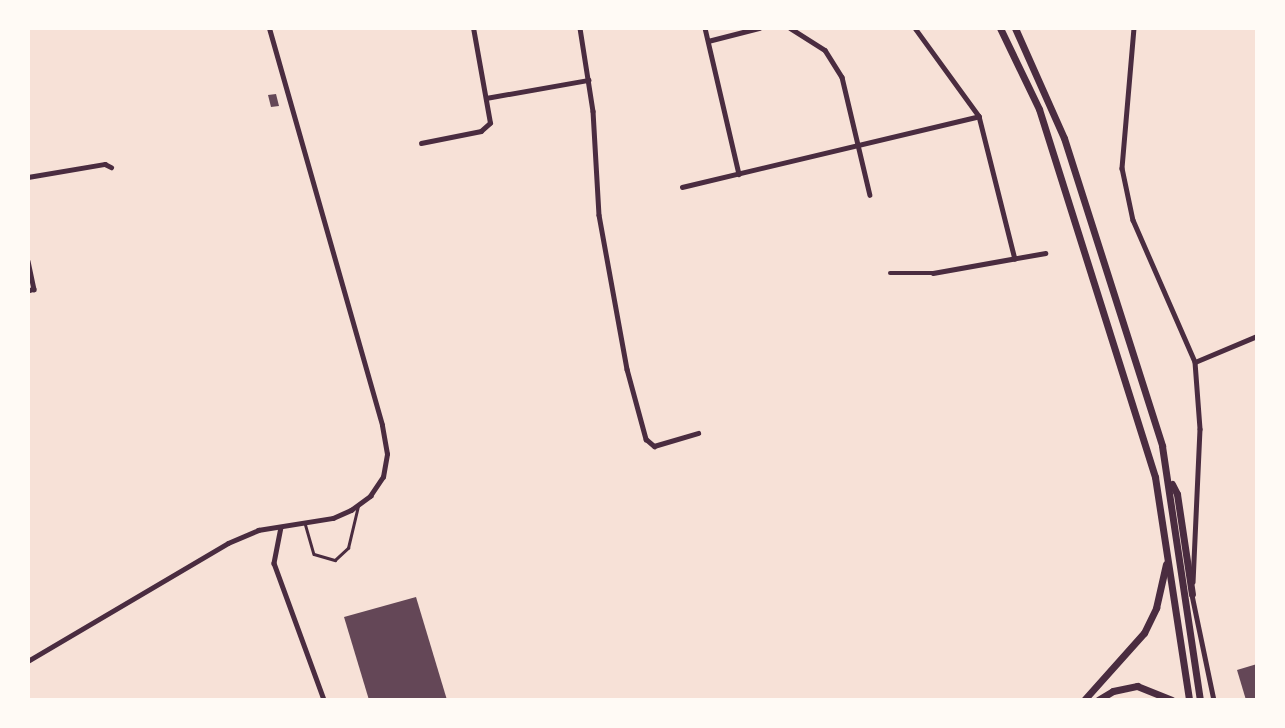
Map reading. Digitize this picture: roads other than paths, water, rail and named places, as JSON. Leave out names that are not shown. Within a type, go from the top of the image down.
[{"type":"main road","points":[[1000,28],[1039,109],[1156,477],[1189,700]]},
{"type":"main road","points":[[1015,28],[1064,138],[1148,397],[1168,478],[1199,700]]},
{"type":"main road","points":[[1168,478],[1177,494],[1192,594]]},
{"type":"main road","points":[[1084,700],[1149,623],[1167,556]]},
{"type":"main road","points":[[1097,700],[1113,691],[1138,686],[1171,700]]},
{"type":"street","points":[[28,661],[228,543],[258,530],[333,518],[358,506],[383,477],[385,440],[269,28]]},
{"type":"street","points":[[421,143],[485,129],[490,119],[473,28]]},
{"type":"street","points":[[580,28],[589,80],[599,215],[627,369],[646,439],[654,446],[698,433]]},
{"type":"street","points":[[705,28],[739,174]]},
{"type":"street","points":[[708,41],[759,28]]},
{"type":"street","points":[[790,28],[814,39],[835,63],[860,144],[870,195]]},
{"type":"street","points":[[915,28],[979,116],[1015,259]]},
{"type":"street","points":[[1134,28],[1122,144],[1125,194],[1133,220],[1195,362],[1199,429],[1192,594],[1214,700]]},
{"type":"street","points":[[486,98],[589,80]]},
{"type":"street","points":[[682,187],[979,116]]},
{"type":"street","points":[[28,177],[105,164],[111,167]]},
{"type":"street","points":[[890,273],[933,274],[1045,253]]},
{"type":"street","points":[[28,261],[34,289],[28,291]]},
{"type":"street","points":[[1195,362],[1257,337]]},
{"type":"street","points":[[281,527],[274,564],[324,700]]},
{"type":"lane","points":[[305,523],[314,554],[335,560],[348,548],[358,506]]}]
